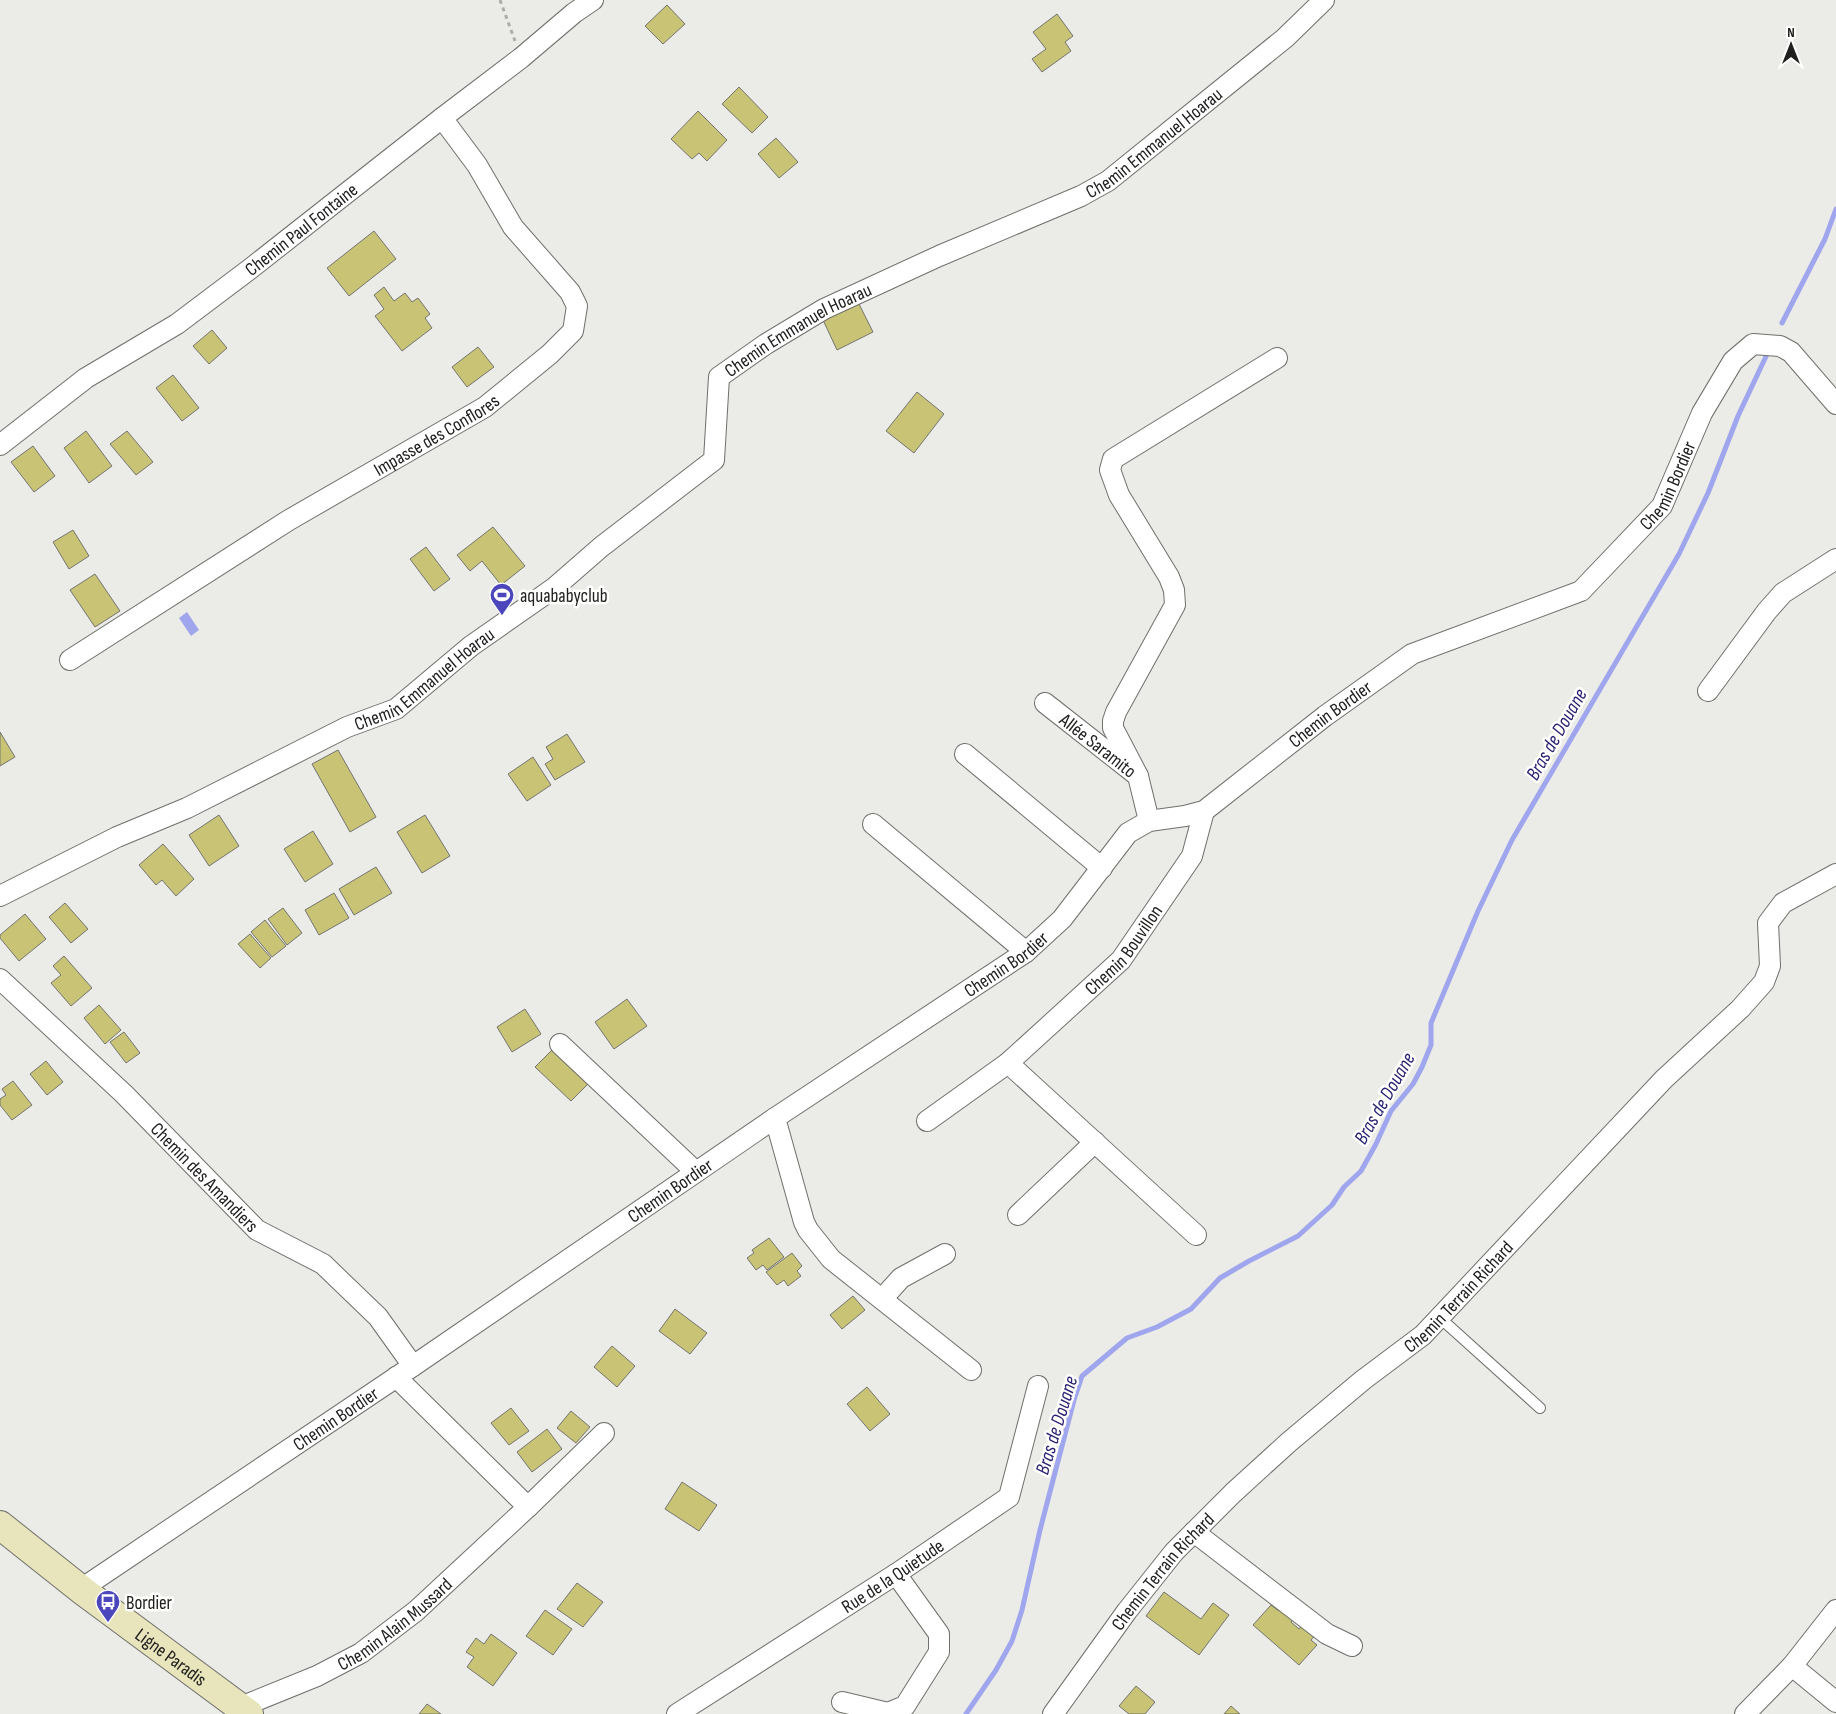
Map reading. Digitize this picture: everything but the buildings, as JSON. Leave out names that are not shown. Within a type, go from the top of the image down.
[{"type":"main road","name":"Ligne Paradis","points":[[0,1525],[83,1591],[246,1712]]},
{"type":"street","name":"Chemin Paul Fontaine","points":[[0,445],[86,378],[177,324],[521,58],[574,13],[593,0]]},
{"type":"street","name":"Chemin Emmanuel Hoarau","points":[[0,896],[117,837],[187,808],[347,728],[396,709],[471,646],[554,588],[601,547],[714,460],[719,377],[766,344],[824,309],[939,256],[1082,196],[1108,181],[1285,38],[1324,0]]},
{"type":"street","name":"Impasse des Conflores","points":[[70,660],[289,520],[485,407],[550,354],[573,331],[577,306],[570,292],[513,227],[477,165],[442,118]]},
{"type":"street","name":"Chemin Bordier","points":[[83,1591],[90,1583],[405,1371],[775,1118],[1026,952],[1062,920],[1128,833],[1149,821],[1185,816],[1204,811],[1325,716],[1412,654],[1581,591],[1662,506],[1702,413],[1711,397],[1733,361],[1754,344],[1780,346],[1791,352],[1836,404]]},
{"type":"street","points":[[1138,776],[1113,728],[1113,721],[1116,712],[1175,605],[1174,590],[1169,577],[1119,495],[1110,470],[1113,459],[1277,358]]},
{"type":"street","points":[[1708,691],[1766,611],[1783,592],[1836,559]]},
{"type":"street","name":"Allée Saramito","points":[[1045,703],[1138,776],[1149,821]]},
{"type":"street","points":[[965,754],[1102,868]]},
{"type":"street","name":"Chemin Bouvillon","points":[[928,1121],[1008,1063],[1120,960],[1192,856],[1204,811]]},
{"type":"street","points":[[873,824],[1026,952]]},
{"type":"street","name":"Chemin Terrain Richard","points":[[1053,1714],[1126,1611],[1174,1552],[1233,1493],[1289,1442],[1363,1380],[1422,1335],[1439,1318],[1664,1079],[1740,1009],[1764,982],[1770,966],[1768,923],[1783,903],[1836,874]]},
{"type":"street","name":"Chemin des Amandiers","points":[[0,979],[124,1094],[257,1230],[323,1264],[378,1317],[405,1371]]},
{"type":"street","points":[[560,1044],[696,1172]]},
{"type":"street","points":[[1008,1063],[1196,1235]]},
{"type":"street","points":[[775,1118],[804,1222],[808,1230],[831,1259],[972,1370]]},
{"type":"street","points":[[1018,1216],[1095,1142]]},
{"type":"street","points":[[882,1299],[901,1278],[945,1254]]},
{"type":"street","points":[[405,1371],[528,1507]]},
{"type":"street","name":"Rue de la Quietude","points":[[677,1714],[896,1574],[1009,1497],[1038,1386]]},
{"type":"street","name":"Chemin Alain Mussard","points":[[246,1712],[248,1704],[317,1676],[361,1653],[416,1611],[528,1507],[604,1432]]},
{"type":"street","points":[[1194,1532],[1327,1634],[1352,1646]]},
{"type":"street","points":[[842,1702],[888,1712],[905,1706],[940,1652],[940,1634],[896,1574]]},
{"type":"street","points":[[1745,1714],[1792,1666],[1836,1610]]},
{"type":"street","points":[[1792,1666],[1836,1702]]},
{"type":"lane","points":[[1439,1318],[1540,1408]]},
{"type":"path","points":[[500,0],[521,58]]},
{"type":"water","points":[[187,612],[199,630],[191,636],[179,618]]},
{"type":"waterway","name":"Bras de Douane","points":[[1782,323],[1825,239],[1836,209]]},
{"type":"waterway","name":"Bras de Douane","points":[[966,1714],[996,1670],[1012,1641],[1022,1610],[1040,1530],[1082,1376],[1127,1338],[1157,1327],[1191,1309],[1220,1278],[1298,1236],[1332,1205],[1344,1187],[1361,1171],[1391,1111],[1413,1084],[1422,1067],[1431,1045],[1431,1023],[1478,911],[1512,840],[1679,554],[1708,493],[1738,416],[1769,350]]},
{"type":"place","name":"aquababyclub","points":[[502,616]]},
{"type":"place","name":"Bordier","points":[[108,1623]]}]
